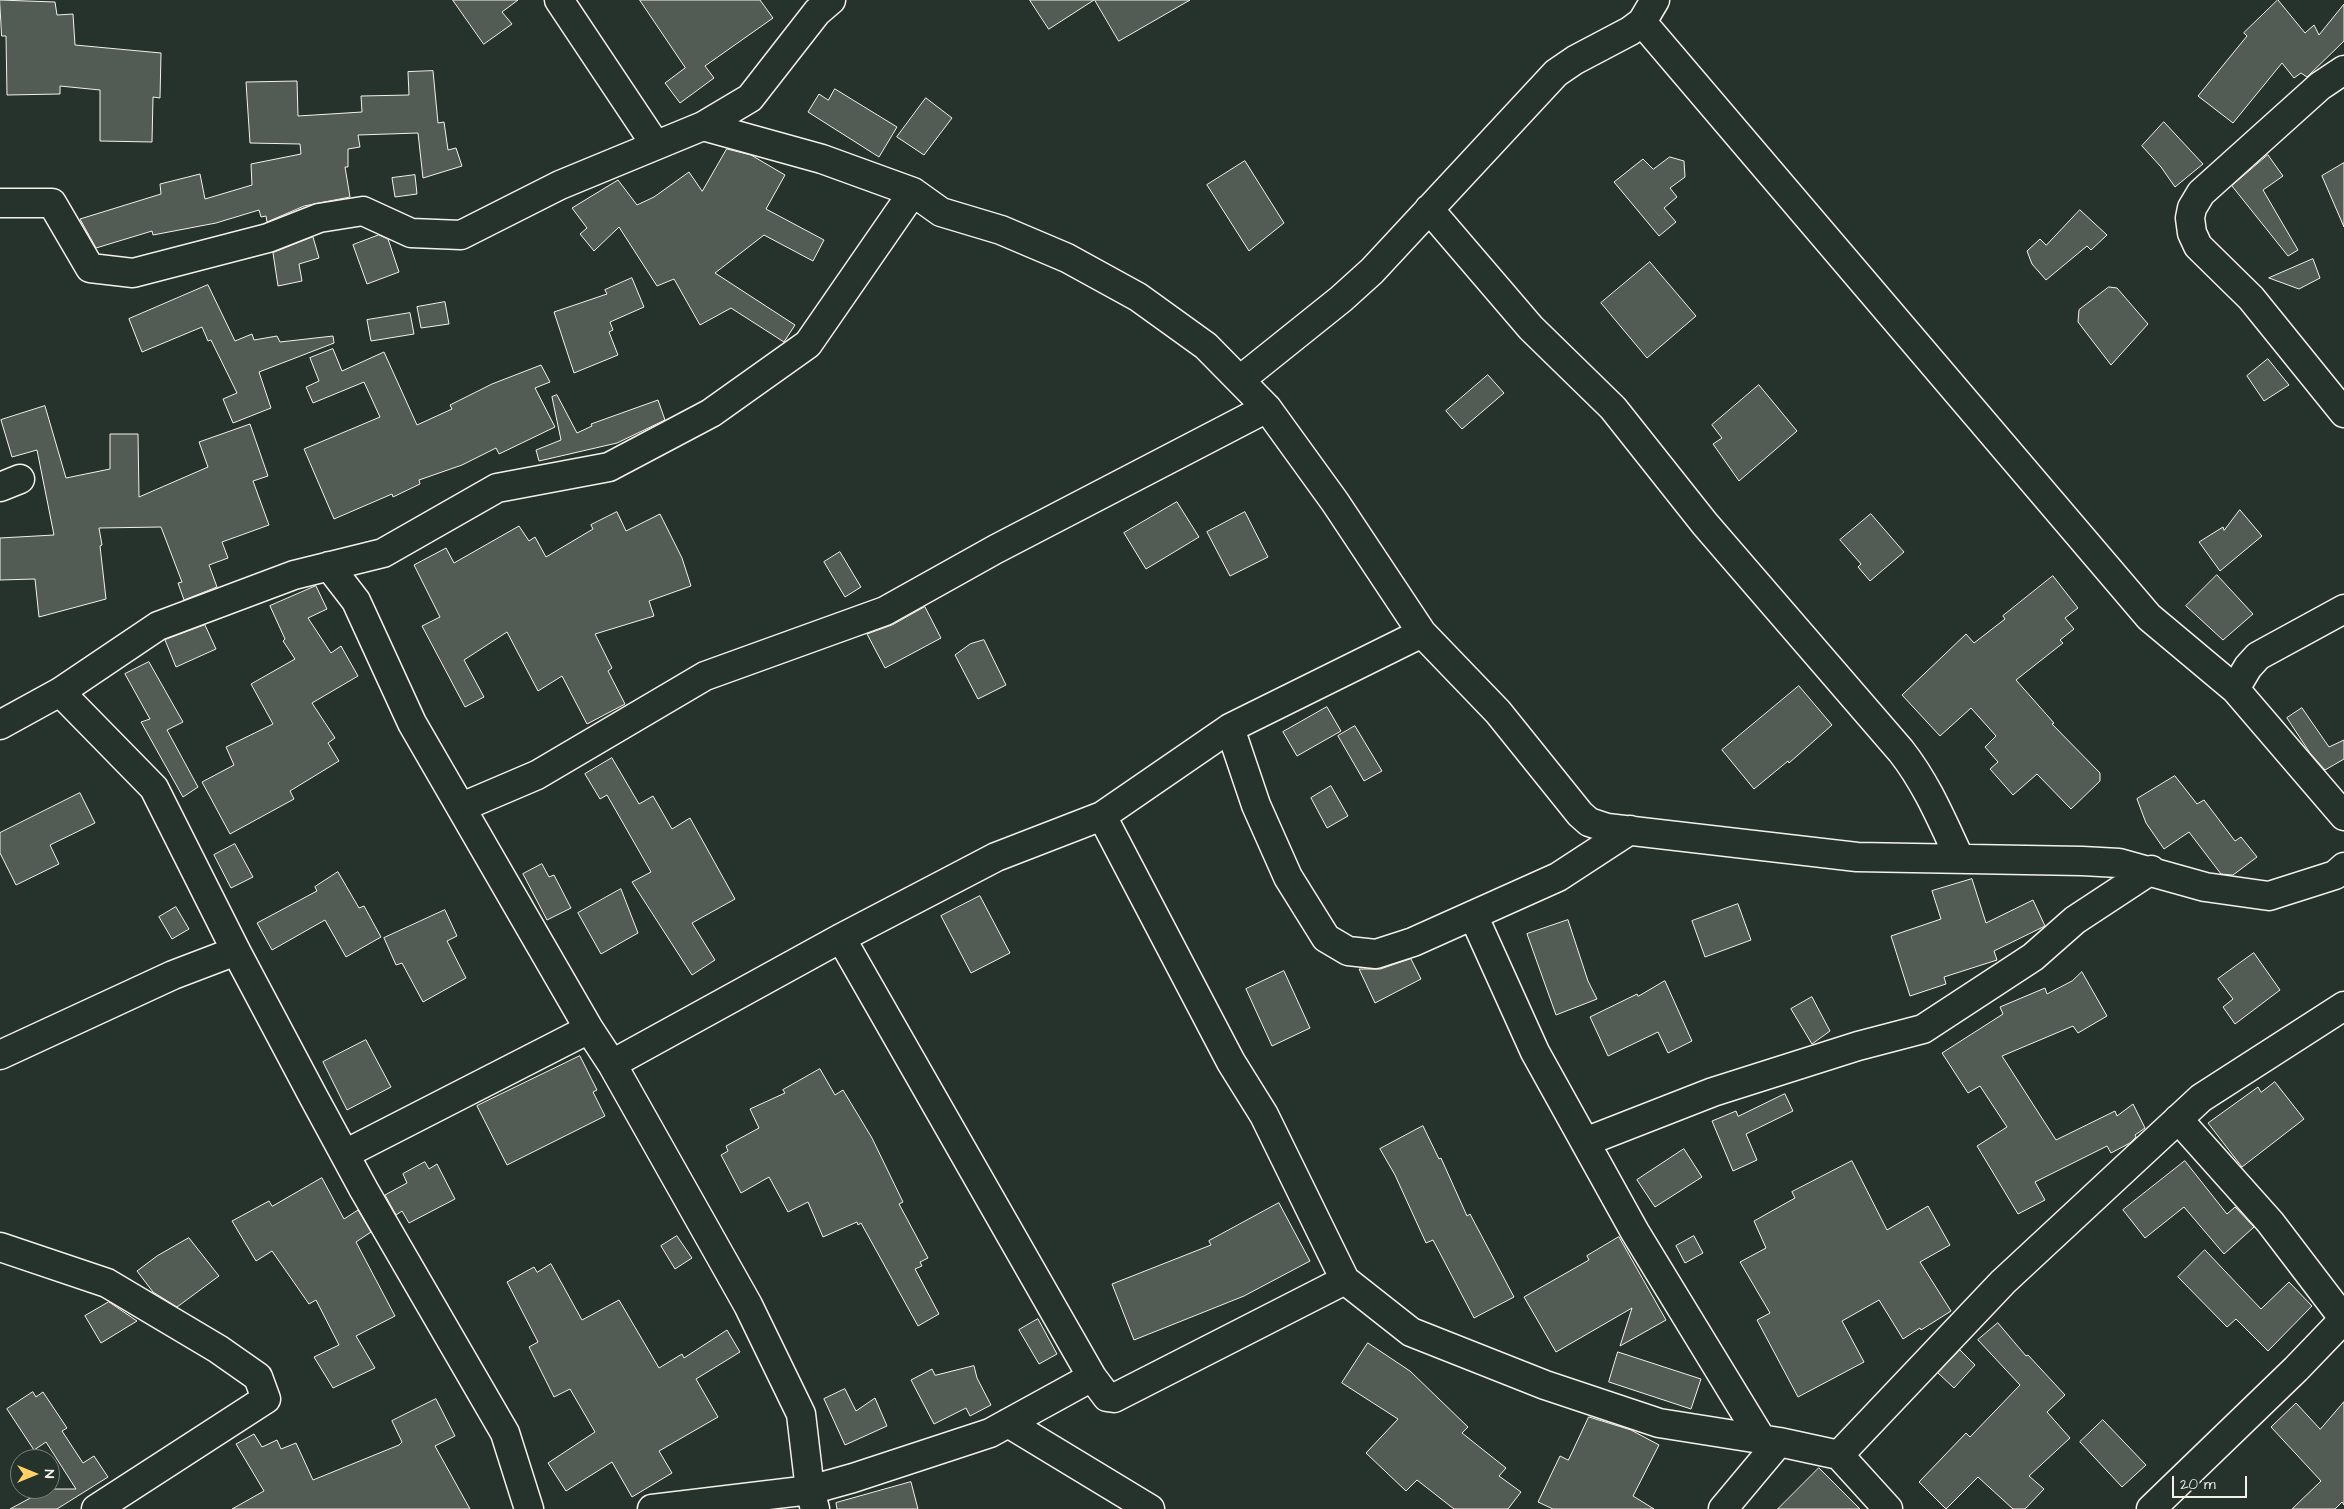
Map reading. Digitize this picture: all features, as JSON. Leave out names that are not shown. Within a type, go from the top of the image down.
[{"type":"street","points":[[559,0],[654,144]]},
{"type":"street","points":[[0,203],[52,203],[90,268],[132,273],[268,238],[319,218],[363,211],[411,233],[461,235],[560,185],[654,144],[703,126],[750,98],[819,4]]},
{"type":"street","points":[[1240,380],[1372,272],[1556,74],[1575,60],[1630,31],[1648,11],[2149,617],[2235,689],[2344,816]]},
{"type":"street","points":[[2344,70],[2320,86],[2201,193],[2192,208],[2190,218],[2192,233],[2198,246],[2251,298],[2344,413]]},
{"type":"street","points":[[703,126],[822,159],[913,192],[941,212],[1001,230],[1067,258],[1138,297],[1206,346],[1267,408],[1335,502],[1422,633],[1498,712],[1580,814],[1589,822],[1607,828],[1857,857],[2119,863],[2151,870],[2205,887],[2269,896],[2335,875],[2344,867]]},
{"type":"street","points":[[0,725],[60,692],[158,626],[294,576],[383,553],[497,488],[609,467],[711,413],[808,344],[913,192]]},
{"type":"street","points":[[1429,209],[1531,328],[1613,408],[1705,524],[1901,751],[1917,771],[1928,790],[1960,859]]},
{"type":"street","points":[[462,807],[537,775],[705,676],[885,611],[996,549],[1267,408]]},
{"type":"street","points":[[329,566],[356,600],[412,722],[589,1029],[612,1064],[748,1305],[801,1414],[812,1500]]},
{"type":"street","points":[[2235,689],[2248,666],[2258,656],[2344,610]]},
{"type":"street","points":[[612,1064],[840,938],[996,857],[1102,816],[1230,728],[1422,633]]},
{"type":"street","points":[[60,692],[154,788],[236,950],[345,1154],[505,1432],[529,1509]]},
{"type":"street","points":[[1230,728],[1256,805],[1288,877],[1326,938],[1348,951],[1376,954],[1413,942],[1558,877],[1630,830]]},
{"type":"street","points":[[1102,816],[1231,1062],[1264,1115],[1345,1280],[1411,1332],[1437,1344],[1545,1385],[1659,1423],[1771,1441],[1839,1456],[1888,1509]]},
{"type":"street","points":[[1585,1142],[1713,1092],[1858,1046],[1923,1029],[2032,957],[2075,920],[2151,870]]},
{"type":"street","points":[[1473,915],[1535,1052],[1635,1232],[1771,1441]]},
{"type":"street","points":[[840,938],[1103,1395],[1114,1398],[1345,1280]]},
{"type":"street","points":[[0,1055],[172,975],[236,950]]},
{"type":"street","points":[[1839,1456],[2003,1282],[2201,1098],[2344,1006]]},
{"type":"street","points":[[345,1154],[589,1029]]},
{"type":"street","points":[[2151,1509],[2296,1369],[2344,1319],[2270,1222],[2178,1119]]},
{"type":"street","points":[[0,1247],[107,1283],[218,1349],[258,1377],[266,1399],[252,1406],[96,1509]]},
{"type":"street","points":[[652,1509],[812,1500],[853,1478],[990,1433],[1092,1377]]},
{"type":"street","points":[[1008,1423],[1150,1509]]},
{"type":"street","points":[[1723,1509],[1771,1441]]},
{"type":"building","points":[[0,0],[55,2],[57,15],[73,14],[75,45],[161,53],[160,98],[153,97],[152,142],[100,141],[100,90],[60,86],[60,94],[7,95],[6,36],[2,36]]},
{"type":"building","points":[[453,0],[518,0],[502,12],[512,24],[484,44]]},
{"type":"building","points":[[640,0],[760,0],[773,18],[705,66],[714,78],[680,103],[665,83],[685,68]]},
{"type":"building","points":[[1030,0],[1094,0],[1049,29]]},
{"type":"building","points":[[1095,0],[1190,0],[1119,41]]},
{"type":"building","points":[[2278,0],[2305,33],[2314,25],[2319,35],[2344,4],[2344,41],[2307,77],[2301,73],[2294,78],[2282,63],[2233,123],[2198,96],[2247,36],[2244,33]]},
{"type":"building","points":[[433,71],[438,123],[444,122],[448,150],[456,148],[462,166],[423,178],[418,133],[358,135],[360,147],[348,149],[348,167],[345,167],[350,197],[304,206],[267,222],[266,216],[261,217],[259,210],[216,223],[153,235],[152,231],[96,248],[80,219],[161,194],[160,184],[200,174],[205,199],[252,185],[251,164],[301,154],[300,144],[250,143],[246,82],[297,81],[298,116],[362,112],[361,96],[409,95],[408,72]]},
{"type":"building","points":[[835,89],[897,127],[879,157],[808,112],[819,94],[828,100]]},
{"type":"building","points":[[926,98],[952,118],[924,155],[897,137]]},
{"type":"building","points":[[2164,122],[2203,164],[2175,187],[2161,167],[2142,146]]},
{"type":"building","points":[[727,149],[751,155],[785,175],[766,209],[824,240],[813,261],[764,235],[715,273],[795,325],[784,342],[731,308],[700,325],[674,279],[657,286],[619,227],[594,251],[580,234],[587,228],[572,208],[618,180],[637,205],[654,197],[689,172],[702,191]]},
{"type":"building","points":[[2268,155],[2283,176],[2263,190],[2298,250],[2288,256],[2232,186]]},
{"type":"building","points":[[1670,157],[1684,161],[1685,177],[1670,188],[1677,197],[1664,208],[1676,222],[1659,236],[1614,182],[1643,159],[1653,169]]},
{"type":"building","points":[[1245,161],[1284,223],[1249,251],[1207,185]]},
{"type":"building","points":[[2344,163],[2344,227],[2322,176]]},
{"type":"building","points":[[415,175],[417,194],[395,197],[392,178]]},
{"type":"building","points":[[2080,210],[2107,235],[2091,250],[2087,246],[2046,280],[2032,264],[2027,251],[2040,239],[2046,245]]},
{"type":"building","points":[[379,235],[388,239],[399,272],[367,284],[353,245]]},
{"type":"building","points":[[313,237],[319,258],[299,264],[302,281],[278,286],[273,253]]},
{"type":"building","points":[[2313,259],[2320,278],[2299,289],[2269,278]]},
{"type":"building","points":[[1650,262],[1696,316],[1647,358],[1601,303]]},
{"type":"building","points":[[632,278],[644,307],[610,322],[613,330],[609,332],[618,355],[574,373],[554,312],[607,294],[605,290]]},
{"type":"building","points":[[208,285],[235,341],[252,334],[254,340],[277,336],[280,342],[333,336],[334,343],[259,372],[271,408],[233,423],[223,399],[237,393],[211,340],[208,341],[202,327],[142,352],[129,319]]},
{"type":"building","points":[[2109,287],[2117,288],[2148,324],[2111,365],[2078,322],[2079,310]]},
{"type":"building","points":[[445,302],[449,324],[421,328],[417,307]]},
{"type":"building","points":[[410,313],[414,334],[371,341],[367,320]]},
{"type":"building","points":[[333,349],[342,371],[384,352],[417,425],[452,409],[450,405],[492,384],[541,365],[550,382],[535,388],[555,427],[499,454],[496,448],[462,465],[419,480],[420,484],[393,497],[392,494],[334,519],[304,449],[380,417],[364,382],[313,403],[306,387],[319,381],[310,358]]},
{"type":"building","points":[[2268,359],[2289,385],[2264,401],[2247,376]]},
{"type":"building","points":[[1488,375],[1504,393],[1462,429],[1446,411]]},
{"type":"building","points":[[1759,385],[1797,431],[1739,481],[1713,444],[1722,438],[1712,425]]},
{"type":"building","points":[[557,395],[577,433],[592,426],[591,424],[658,400],[665,420],[617,443],[539,461],[536,450],[561,440],[552,397]]},
{"type":"building","points":[[45,406],[66,478],[110,469],[110,434],[138,434],[139,497],[208,467],[199,442],[250,424],[268,476],[253,481],[269,525],[222,542],[228,558],[209,565],[217,587],[184,600],[178,583],[182,582],[161,527],[99,528],[106,599],[39,617],[35,579],[0,580],[0,538],[54,535],[37,450],[12,457],[1,420]]},
{"type":"building","points":[[1177,502],[1199,537],[1146,569],[1124,533]]},
{"type":"building","points":[[2240,510],[2262,536],[2220,571],[2199,542],[2223,527],[2224,530]]},
{"type":"building","points":[[617,512],[626,531],[660,514],[682,558],[691,586],[649,601],[654,616],[595,634],[612,668],[608,671],[625,704],[587,724],[562,676],[538,691],[507,632],[464,660],[484,697],[465,707],[422,626],[440,617],[414,565],[446,548],[454,563],[519,526],[529,541],[535,537],[546,557],[593,529],[591,525]]},
{"type":"building","points":[[1245,512],[1268,557],[1230,576],[1207,532]]},
{"type":"building","points":[[1871,514],[1904,552],[1870,581],[1858,567],[1861,564],[1840,540]]},
{"type":"building","points":[[840,552],[861,587],[845,597],[824,562]]},
{"type":"building","points":[[2217,575],[2253,614],[2223,640],[2186,606]]},
{"type":"building","points":[[2053,576],[2078,608],[2065,618],[2074,629],[2060,640],[2063,643],[2016,680],[2054,723],[2052,724],[2100,773],[2100,781],[2071,809],[2037,774],[2013,795],[1990,769],[1998,762],[1985,747],[1996,736],[1971,708],[1940,736],[1902,695],[1966,634],[1974,643],[2005,619],[2003,616]]},
{"type":"building","points":[[316,586],[327,609],[308,618],[331,653],[341,646],[358,676],[312,703],[335,738],[328,743],[339,761],[290,791],[294,799],[230,834],[202,782],[234,765],[226,747],[273,724],[251,684],[295,659],[283,641],[285,639],[270,606]]},
{"type":"building","points":[[925,607],[941,638],[885,668],[867,634],[892,625]]},
{"type":"building","points":[[205,625],[216,649],[176,667],[165,640]]},
{"type":"building","points":[[984,640],[1006,685],[978,699],[955,655],[970,644]]},
{"type":"building","points":[[149,662],[183,722],[167,730],[198,787],[183,797],[141,722],[150,719],[125,674]]},
{"type":"building","points":[[1799,686],[1832,725],[1789,763],[1788,761],[1754,789],[1722,750]]},
{"type":"building","points":[[1327,707],[1341,731],[1297,756],[1283,732]]},
{"type":"building","points":[[2302,708],[2329,747],[2344,740],[2344,759],[2325,770],[2310,753],[2287,718]]},
{"type":"building","points":[[1355,726],[1382,771],[1364,781],[1338,736]]},
{"type":"building","points":[[612,758],[639,804],[653,796],[672,829],[690,818],[735,899],[692,923],[715,960],[692,975],[632,882],[651,872],[607,795],[600,799],[585,774]]},
{"type":"building","points":[[2175,776],[2197,804],[2204,800],[2235,841],[2241,837],[2257,857],[2233,875],[2221,874],[2189,832],[2164,849],[2146,823],[2137,799]]},
{"type":"building","points":[[1331,786],[1348,816],[1327,828],[1311,798]]},
{"type":"building","points":[[80,793],[95,823],[50,845],[59,864],[16,885],[0,853],[0,833]]},
{"type":"building","points":[[235,844],[253,877],[231,888],[214,855]]},
{"type":"building","points":[[542,864],[549,877],[554,875],[571,908],[547,920],[523,874]]},
{"type":"building","points":[[338,872],[359,908],[364,906],[381,937],[346,957],[325,920],[272,950],[257,923],[317,891],[315,887]]},
{"type":"building","points":[[1972,879],[1986,923],[2033,900],[2045,926],[1994,951],[1997,960],[1944,977],[1946,984],[1910,996],[1891,936],[1941,919],[1932,891]]},
{"type":"building","points":[[621,889],[638,933],[601,954],[578,913]]},
{"type":"building","points":[[980,896],[1010,953],[971,973],[941,916]]},
{"type":"building","points":[[1738,904],[1751,940],[1705,957],[1692,921]]},
{"type":"building","points":[[176,907],[189,929],[172,939],[159,917]]},
{"type":"building","points":[[445,910],[457,936],[447,941],[466,978],[423,1002],[402,963],[396,965],[384,938]]},
{"type":"building","points":[[1568,920],[1588,981],[1597,999],[1556,1015],[1527,934]]},
{"type":"building","points":[[2254,953],[2280,990],[2235,1024],[2223,1007],[2233,999],[2218,979]]},
{"type":"building","points":[[1411,959],[1421,979],[1375,1003],[1359,969],[1380,969]]},
{"type":"building","points":[[1284,971],[1310,1028],[1272,1046],[1246,989]]},
{"type":"building","points":[[2082,972],[2107,1016],[2078,1033],[2073,1026],[2002,1056],[2056,1140],[2115,1111],[2117,1116],[2133,1104],[2145,1128],[2135,1135],[2136,1137],[2130,1143],[2111,1153],[2107,1146],[2035,1182],[2045,1200],[2018,1214],[1977,1146],[2007,1127],[1980,1086],[1968,1093],[1942,1053],[2003,1014],[2000,1007],[2045,988],[2047,994],[2072,981]]},
{"type":"building","points":[[1665,981],[1692,1041],[1668,1053],[1658,1032],[1608,1056],[1590,1017],[1637,994],[1638,996]]},
{"type":"building","points":[[1812,997],[1830,1031],[1812,1044],[1791,1009]]},
{"type":"building","points":[[366,1040],[391,1087],[347,1110],[323,1062]]},
{"type":"building","points":[[580,1056],[597,1090],[593,1092],[605,1116],[507,1165],[477,1106]]},
{"type":"building","points":[[820,1069],[835,1095],[843,1090],[872,1138],[903,1202],[899,1204],[928,1258],[920,1262],[922,1266],[915,1269],[939,1314],[918,1326],[861,1223],[858,1225],[857,1222],[823,1237],[808,1202],[788,1212],[769,1177],[741,1193],[721,1155],[728,1151],[726,1146],[759,1128],[750,1109],[785,1093],[783,1090]]},
{"type":"building","points":[[2275,1082],[2304,1119],[2242,1167],[2208,1123],[2258,1087],[2261,1092]]},
{"type":"building","points":[[1785,1094],[1793,1111],[1746,1134],[1757,1160],[1733,1171],[1712,1121],[1736,1111],[1738,1116]]},
{"type":"building","points":[[1423,1126],[1439,1159],[1441,1158],[1467,1216],[1470,1214],[1514,1297],[1474,1318],[1433,1240],[1426,1243],[1395,1175],[1380,1149]]},
{"type":"building","points":[[1684,1149],[1702,1177],[1655,1207],[1637,1180]]},
{"type":"building","points":[[1852,1161],[1887,1230],[1928,1206],[1950,1245],[1920,1262],[1951,1311],[1903,1339],[1879,1300],[1842,1321],[1864,1362],[1798,1397],[1757,1320],[1770,1313],[1740,1262],[1766,1248],[1754,1221],[1795,1198],[1792,1192]]},
{"type":"building","points":[[2185,1161],[2227,1214],[2235,1207],[2254,1227],[2224,1254],[2184,1207],[2145,1238],[2123,1210]]},
{"type":"building","points":[[425,1162],[429,1169],[437,1164],[455,1199],[409,1223],[402,1211],[396,1215],[385,1195],[407,1183],[403,1174]]},
{"type":"building","points":[[322,1178],[344,1219],[358,1210],[371,1232],[356,1242],[395,1316],[356,1336],[375,1368],[333,1388],[314,1357],[339,1345],[316,1300],[309,1304],[272,1251],[256,1261],[232,1221],[269,1201],[272,1206]]},
{"type":"building","points":[[1279,1203],[1310,1261],[1244,1296],[1134,1340],[1112,1284],[1211,1245],[1209,1241]]},
{"type":"building","points":[[677,1236],[692,1258],[675,1269],[661,1246]]},
{"type":"building","points":[[1694,1236],[1703,1253],[1685,1263],[1676,1246]]},
{"type":"building","points":[[1619,1237],[1666,1320],[1620,1346],[1632,1308],[1556,1352],[1524,1297],[1589,1260],[1587,1256]]},
{"type":"building","points":[[189,1238],[219,1276],[177,1307],[153,1292],[137,1271],[157,1256]]},
{"type":"building","points":[[2205,1250],[2261,1309],[2289,1282],[2312,1306],[2268,1351],[2236,1319],[2227,1327],[2178,1277]]},
{"type":"building","points":[[551,1264],[582,1320],[619,1300],[659,1368],[682,1354],[684,1358],[727,1330],[740,1352],[696,1379],[718,1417],[659,1451],[672,1473],[632,1497],[612,1462],[566,1491],[548,1463],[595,1432],[570,1389],[554,1397],[529,1347],[538,1342],[507,1282],[534,1267],[537,1272]]},
{"type":"building","points":[[109,1302],[137,1321],[101,1343],[85,1316]]},
{"type":"building","points":[[1038,1319],[1057,1354],[1039,1364],[1019,1330]]},
{"type":"building","points":[[1998,1323],[2026,1356],[2028,1355],[2065,1395],[2047,1412],[2070,1438],[2029,1476],[2044,1489],[2025,1509],[2013,1509],[1978,1477],[1946,1509],[1919,1482],[1966,1433],[1970,1437],[2020,1385],[1978,1340]]},
{"type":"building","points":[[1368,1343],[1410,1371],[1468,1427],[1462,1433],[1506,1468],[1499,1476],[1521,1492],[1508,1509],[1454,1509],[1417,1480],[1406,1491],[1366,1453],[1398,1419],[1342,1383]]},
{"type":"building","points":[[1960,1350],[1975,1365],[1954,1388],[1938,1373]]},
{"type":"building","points":[[1618,1352],[1701,1379],[1691,1409],[1609,1382]]},
{"type":"building","points":[[974,1366],[977,1378],[991,1405],[970,1416],[966,1408],[934,1424],[911,1380],[932,1369],[935,1375]]},
{"type":"building","points":[[845,1389],[856,1411],[875,1398],[887,1426],[845,1445],[824,1399]]},
{"type":"building","points":[[33,1392],[36,1397],[43,1392],[67,1428],[62,1431],[83,1463],[94,1456],[108,1477],[57,1509],[10,1509],[28,1499],[60,1499],[60,1489],[76,1489],[60,1464],[60,1449],[50,1449],[46,1442],[33,1449],[7,1409]]},
{"type":"building","points":[[436,1399],[455,1436],[435,1446],[470,1509],[232,1509],[264,1491],[236,1444],[254,1434],[262,1447],[277,1440],[281,1449],[296,1443],[313,1480],[399,1445],[402,1442],[392,1421]]},
{"type":"building","points":[[2344,1402],[2344,1505],[2342,1502],[2335,1509],[2292,1509],[2321,1481],[2271,1427],[2296,1403],[2320,1429]]},
{"type":"building","points":[[1589,1417],[1631,1430],[1659,1445],[1633,1496],[1654,1509],[1553,1509],[1538,1502],[1560,1456],[1568,1460]]},
{"type":"building","points":[[2103,1420],[2146,1465],[2122,1487],[2080,1442]]},
{"type":"building","points":[[1819,1468],[1860,1509],[1778,1509]]},
{"type":"building","points":[[911,1482],[918,1509],[837,1509],[836,1503]]}]
